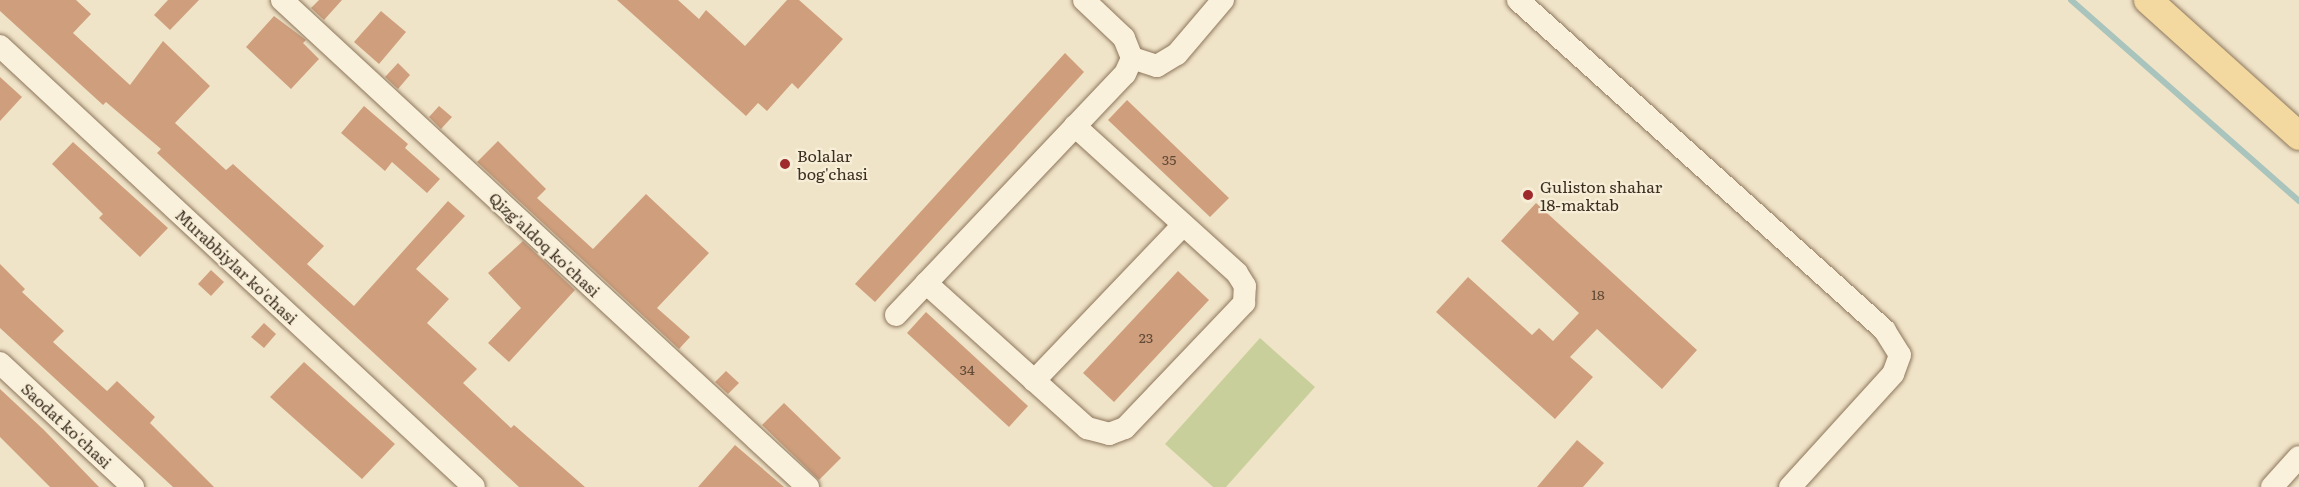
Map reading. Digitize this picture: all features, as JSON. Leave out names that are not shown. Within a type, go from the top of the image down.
[{"type":"main road","points":[[2148,0],[2299,136]]},
{"type":"street","name":"Qizg'aldoq ko'chasi","points":[[282,0],[808,487]]},
{"type":"street","points":[[896,315],[1125,74],[1132,58],[1124,38],[1083,0]]},
{"type":"street","points":[[1132,58],[1157,66],[1177,54],[1223,0]]},
{"type":"street","points":[[1518,0],[1885,331],[1900,355],[1893,374],[1790,487]]},
{"type":"street","name":"Murabbiylar ko'chasi","points":[[0,46],[474,487]]},
{"type":"street","points":[[926,283],[1087,428],[1109,434],[1125,428],[1244,303],[1245,286],[1237,273],[1075,126]]},
{"type":"street","points":[[1034,381],[1183,225]]},
{"type":"street","name":"Saodat ko'chasi","points":[[0,363],[133,487]]},
{"type":"street","points":[[2272,487],[2299,457]]},
{"type":"green space","points":[[1260,338],[1315,387],[1226,487],[1213,487],[1165,444]]},
{"type":"building","points":[[0,0],[76,0],[91,14],[73,33],[130,85],[163,41],[210,86],[175,123],[226,170],[233,164],[324,246],[307,264],[354,306],[448,201],[465,216],[416,269],[449,299],[427,323],[477,369],[463,383],[511,428],[514,425],[585,487],[519,487],[157,153],[161,149],[106,102],[103,105],[0,11]]},
{"type":"building","points":[[168,0],[199,0],[170,30],[154,15]]},
{"type":"building","points":[[319,0],[342,0],[324,20],[311,8]]},
{"type":"building","points":[[617,0],[678,0],[699,19],[706,10],[745,46],[787,0],[799,0],[843,39],[798,89],[792,83],[767,111],[758,103],[746,116]]},
{"type":"building","points":[[381,11],[406,32],[379,64],[354,42]]},
{"type":"building","points":[[274,16],[306,40],[303,43],[319,59],[291,89],[246,47]]},
{"type":"building","points":[[1065,53],[1084,72],[875,302],[855,284]]},
{"type":"building","points":[[398,63],[410,75],[398,89],[385,77]]},
{"type":"building","points":[[0,77],[22,97],[0,121]]},
{"type":"building","points":[[1127,100],[1229,198],[1210,217],[1108,120]]},
{"type":"building","points":[[364,106],[408,144],[405,148],[440,179],[427,193],[392,162],[385,171],[341,133]]},
{"type":"building","points":[[439,106],[452,117],[441,129],[429,117]]},
{"type":"building","points":[[498,141],[546,189],[537,198],[593,249],[646,194],[709,253],[657,308],[690,337],[679,349],[477,162]]},
{"type":"building","points":[[73,142],[168,228],[140,257],[99,218],[103,214],[52,164]]},
{"type":"building","points":[[1536,203],[1697,350],[1662,389],[1597,329],[1570,357],[1593,377],[1555,419],[1436,312],[1468,277],[1532,335],[1539,328],[1553,341],[1579,313],[1501,241]]},
{"type":"building","points":[[523,241],[575,290],[509,362],[488,343],[521,308],[488,273]]},
{"type":"building","points":[[0,264],[25,289],[22,292],[64,331],[53,342],[107,391],[117,381],[155,417],[150,423],[214,487],[173,487],[0,328]]},
{"type":"building","points":[[211,270],[224,282],[211,296],[198,284]]},
{"type":"building","points":[[1178,271],[1209,300],[1114,402],[1083,373]]},
{"type":"building","points":[[926,312],[1028,406],[1009,427],[907,333]]},
{"type":"building","points":[[264,323],[276,334],[264,348],[251,337]]},
{"type":"building","points":[[304,362],[395,444],[362,479],[270,397]]},
{"type":"building","points":[[726,371],[739,383],[728,394],[715,382]]},
{"type":"building","points":[[0,389],[44,430],[99,487],[50,487],[0,437]]},
{"type":"building","points":[[784,403],[841,458],[819,480],[762,425]]},
{"type":"building","points":[[1577,440],[1604,463],[1583,487],[1537,487]]},
{"type":"building","points":[[735,445],[784,487],[698,487]]},
{"type":"waterway","points":[[2071,0],[2299,201]]},
{"type":"place","name":"Bolalar bog'chasi","points":[[785,164]]},
{"type":"place","name":"Guliston shahar 18-maktab","points":[[1528,195]]}]
